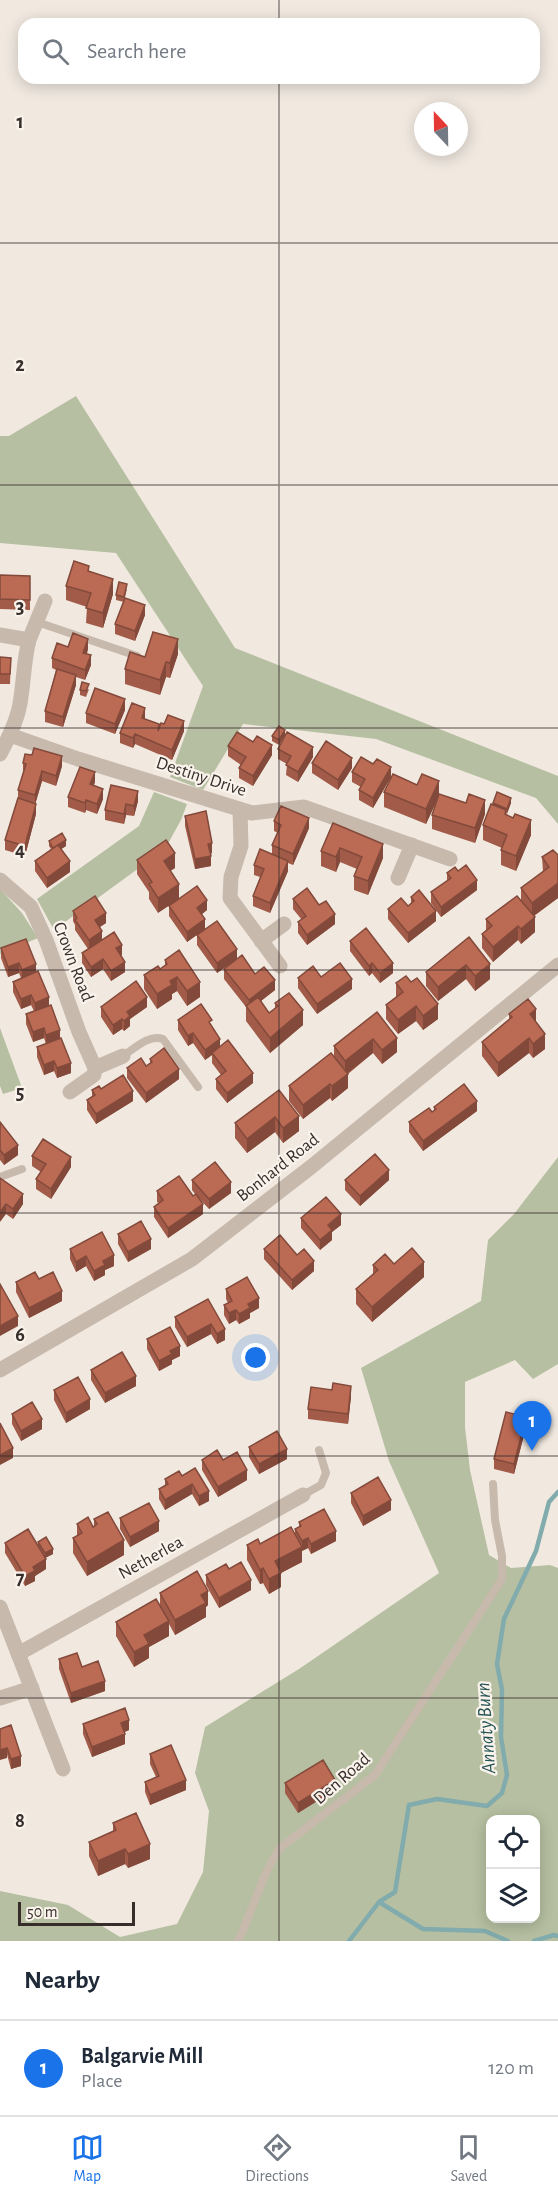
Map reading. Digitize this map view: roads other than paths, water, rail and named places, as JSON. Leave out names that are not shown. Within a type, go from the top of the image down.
[{"type":"street","points":[[0,754],[10,735],[21,698],[24,660],[29,640],[45,601]]},
{"type":"street","points":[[0,635],[29,640]]},
{"type":"street","name":"Destiny Drive","points":[[10,735],[78,759],[252,813],[304,807],[450,859]]},
{"type":"street","points":[[240,810],[241,846],[231,877],[230,898],[280,966]]},
{"type":"street","points":[[398,878],[412,845]]},
{"type":"street","name":"Crown Road","points":[[0,880],[31,907],[95,1068]]},
{"type":"street","points":[[261,941],[284,924]]},
{"type":"street","name":"Bonhard Road","points":[[0,1370],[192,1259],[311,1167],[558,965]]},
{"type":"street","points":[[70,1092],[94,1076],[95,1068],[123,1056]]},
{"type":"street","name":"Netherlea","points":[[18,1654],[303,1495]]},
{"type":"street","points":[[0,1606],[63,1769]]},
{"type":"street","points":[[0,1698],[32,1688]]},
{"type":"lane","points":[[38,622],[137,656]]},
{"type":"lane","points":[[123,1056],[151,1038],[163,1039],[198,1087]]},
{"type":"lane","points":[[0,1177],[22,1170]]},
{"type":"lane","points":[[303,1495],[321,1485],[327,1473],[319,1450]]},
{"type":"lane","name":"Den Road","points":[[238,1941],[250,1917],[269,1864],[280,1848],[375,1774],[502,1579],[502,1556],[495,1520],[493,1484]]},
{"type":"waterway","name":"Annaty Burn","points":[[349,1941],[379,1902],[395,1892],[409,1805],[437,1799],[487,1806],[502,1793],[507,1775],[501,1737],[502,1690],[497,1664],[504,1619],[536,1551],[549,1502],[558,1492]]},
{"type":"waterway","points":[[379,1902],[423,1929],[485,1931],[508,1941]]},
{"type":"waterway","points":[[534,1941],[558,1936]]},
{"type":"place","name":"Balgarvie Mill","points":[[532,1451]]}]
